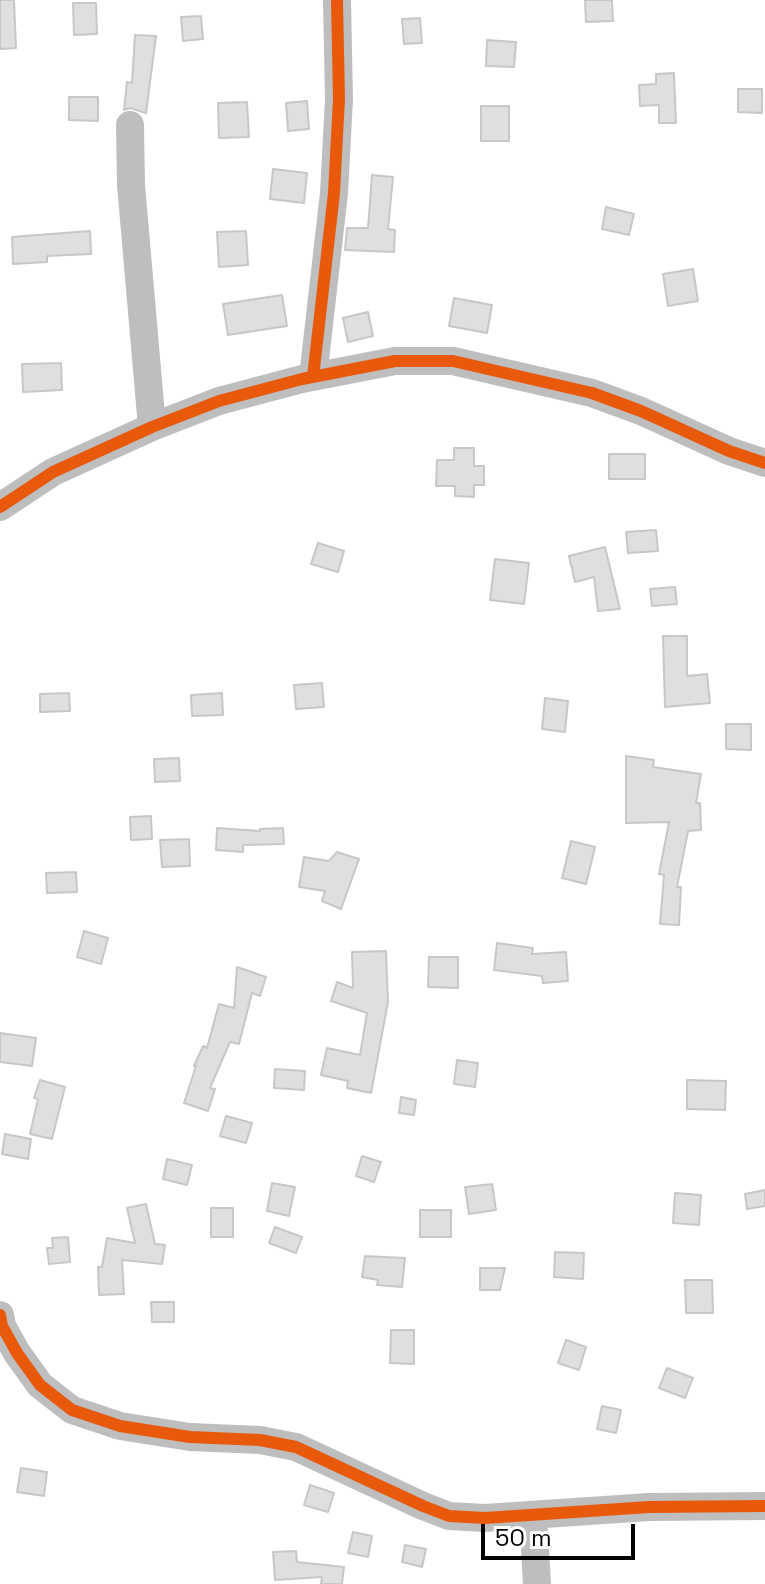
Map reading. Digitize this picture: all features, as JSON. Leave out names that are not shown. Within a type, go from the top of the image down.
[{"type":"street","points":[[313,377],[334,193],[339,99],[337,0]]},
{"type":"street","points":[[130,125],[131,185],[152,427]]},
{"type":"street","points":[[0,507],[53,472],[152,427],[219,401],[313,377],[395,361],[453,361],[592,393],[765,463]]},
{"type":"street","points":[[1,1325],[40,1385],[72,1410],[120,1426],[190,1437],[260,1440],[296,1447],[449,1516],[533,1516],[649,1507],[765,1506]]},
{"type":"street","points":[[533,1516],[537,1584]]},
{"type":"building","points":[[0,0],[14,0],[16,48],[0,49]]},
{"type":"building","points":[[585,0],[612,0],[613,21],[586,22]]},
{"type":"building","points":[[73,3],[96,3],[97,34],[74,35]]},
{"type":"building","points":[[201,16],[203,39],[183,41],[181,17]]},
{"type":"building","points":[[420,18],[422,43],[404,44],[402,19]]},
{"type":"building","points":[[135,35],[156,36],[146,113],[130,108],[124,110],[127,82],[132,83]]},
{"type":"building","points":[[487,40],[516,42],[514,67],[486,66]]},
{"type":"building","points":[[674,73],[676,123],[659,123],[659,105],[640,106],[639,85],[656,84],[656,74]]},
{"type":"building","points":[[738,89],[762,89],[762,113],[738,112]]},
{"type":"building","points":[[69,97],[98,97],[98,121],[69,120]]},
{"type":"building","points":[[307,101],[309,129],[288,131],[286,103]]},
{"type":"building","points":[[247,102],[249,137],[219,138],[218,103]]},
{"type":"building","points":[[481,106],[509,106],[509,141],[481,141]]},
{"type":"building","points":[[273,169],[307,173],[304,203],[270,199]]},
{"type":"building","points":[[372,175],[393,177],[388,229],[395,230],[394,252],[345,250],[347,228],[368,228]]},
{"type":"building","points":[[606,207],[634,214],[629,235],[602,229]]},
{"type":"building","points":[[90,231],[91,254],[47,256],[47,262],[13,264],[12,237]]},
{"type":"building","points":[[246,231],[248,265],[219,267],[217,232]]},
{"type":"building","points":[[693,269],[698,301],[668,306],[663,274]]},
{"type":"building","points":[[282,295],[287,326],[228,335],[223,304]]},
{"type":"building","points":[[454,298],[492,305],[487,333],[449,326]]},
{"type":"building","points":[[368,312],[373,336],[348,342],[343,318]]},
{"type":"building","points":[[61,363],[62,390],[23,392],[22,364]]},
{"type":"building","points":[[454,448],[474,448],[474,466],[484,466],[484,485],[474,485],[474,497],[455,496],[455,486],[436,486],[437,460],[454,460]]},
{"type":"building","points":[[609,454],[645,454],[645,479],[609,479]]},
{"type":"building","points":[[656,530],[658,551],[628,553],[626,532]]},
{"type":"building","points":[[318,543],[344,551],[338,572],[311,564]]},
{"type":"building","points":[[605,547],[620,609],[598,611],[594,577],[575,582],[569,556]]},
{"type":"building","points":[[495,559],[529,563],[524,604],[490,600]]},
{"type":"building","points":[[675,587],[677,604],[652,606],[650,589]]},
{"type":"building","points":[[663,636],[687,636],[687,676],[707,674],[710,703],[665,707]]},
{"type":"building","points":[[322,683],[324,707],[296,709],[294,685]]},
{"type":"building","points":[[69,693],[70,711],[40,712],[40,694]]},
{"type":"building","points":[[222,693],[223,715],[192,716],[191,695]]},
{"type":"building","points":[[545,698],[568,701],[565,732],[542,729]]},
{"type":"building","points":[[726,724],[751,724],[751,750],[726,749]]},
{"type":"building","points":[[626,756],[654,760],[653,767],[701,774],[696,803],[700,803],[701,830],[688,831],[677,887],[681,887],[679,925],[660,924],[664,875],[659,874],[669,822],[626,823]]},
{"type":"building","points":[[179,758],[180,781],[155,782],[154,759]]},
{"type":"building","points":[[151,816],[152,839],[131,840],[130,817]]},
{"type":"building","points":[[217,828],[260,831],[283,828],[284,844],[243,845],[243,852],[216,850]]},
{"type":"building","points":[[189,839],[190,866],[162,867],[160,840]]},
{"type":"building","points":[[571,841],[595,847],[586,884],[562,878]]},
{"type":"building","points":[[337,852],[359,859],[341,909],[322,901],[325,891],[299,887],[304,857],[329,861]]},
{"type":"building","points":[[76,872],[77,892],[47,893],[46,873]]},
{"type":"building","points":[[84,931],[108,938],[101,964],[77,957]]},
{"type":"building","points":[[497,943],[533,948],[532,954],[566,952],[568,981],[543,983],[542,976],[494,970]]},
{"type":"building","points":[[386,951],[388,1002],[371,1093],[347,1088],[348,1081],[321,1075],[327,1048],[360,1055],[367,1013],[331,1001],[337,982],[353,988],[352,952]]},
{"type":"building","points":[[429,957],[458,957],[458,988],[428,987]]},
{"type":"building","points":[[237,967],[266,977],[260,996],[252,993],[239,1044],[230,1042],[210,1088],[215,1089],[208,1111],[184,1103],[194,1066],[203,1046],[207,1048],[219,1004],[234,1008]]},
{"type":"building","points":[[0,1033],[36,1038],[32,1066],[0,1062]]},
{"type":"building","points":[[457,1060],[478,1063],[475,1087],[454,1084]]},
{"type":"building","points":[[275,1069],[305,1071],[304,1090],[274,1088]]},
{"type":"building","points":[[40,1080],[65,1087],[52,1139],[30,1134],[38,1099],[34,1098]]},
{"type":"building","points":[[687,1080],[726,1081],[725,1110],[687,1109]]},
{"type":"building","points":[[401,1097],[416,1100],[414,1115],[399,1113]]},
{"type":"building","points":[[226,1116],[252,1123],[246,1143],[220,1136]]},
{"type":"building","points":[[5,1134],[31,1139],[28,1159],[2,1154]]},
{"type":"building","points":[[362,1156],[381,1162],[374,1182],[356,1176]]},
{"type":"building","points":[[167,1159],[192,1165],[187,1185],[163,1179]]},
{"type":"building","points":[[272,1183],[295,1187],[289,1216],[267,1211]]},
{"type":"building","points":[[492,1184],[496,1210],[469,1214],[465,1187]]},
{"type":"building","points":[[765,1190],[765,1206],[747,1209],[745,1194]]},
{"type":"building","points":[[675,1193],[701,1195],[699,1225],[673,1223]]},
{"type":"building","points":[[146,1204],[155,1244],[165,1245],[162,1264],[122,1260],[124,1294],[99,1295],[98,1267],[102,1267],[107,1238],[135,1243],[127,1208]]},
{"type":"building","points":[[211,1208],[233,1208],[233,1237],[211,1237]]},
{"type":"building","points":[[420,1210],[451,1210],[451,1237],[420,1237]]},
{"type":"building","points":[[275,1227],[302,1237],[296,1253],[269,1243]]},
{"type":"building","points":[[68,1237],[70,1262],[49,1264],[47,1248],[53,1248],[52,1238]]},
{"type":"building","points":[[555,1252],[584,1253],[583,1279],[554,1277]]},
{"type":"building","points":[[365,1256],[405,1258],[402,1287],[377,1285],[378,1280],[362,1277]]},
{"type":"building","points":[[480,1268],[505,1268],[500,1290],[480,1290]]},
{"type":"building","points":[[685,1280],[712,1280],[713,1313],[686,1313]]},
{"type":"building","points":[[151,1302],[174,1302],[174,1322],[152,1322]]},
{"type":"building","points":[[391,1330],[414,1330],[414,1364],[390,1363]]},
{"type":"building","points":[[566,1340],[586,1347],[579,1370],[558,1363]]},
{"type":"building","points":[[667,1368],[693,1378],[685,1398],[659,1388]]},
{"type":"building","points":[[602,1406],[621,1410],[616,1433],[597,1429]]},
{"type":"building","points":[[21,1468],[47,1472],[44,1496],[17,1492]]},
{"type":"building","points":[[310,1485],[334,1493],[328,1512],[304,1505]]},
{"type":"building","points":[[353,1532],[372,1536],[368,1557],[348,1553]]},
{"type":"building","points":[[405,1545],[426,1549],[422,1567],[402,1562]]},
{"type":"building","points":[[296,1551],[297,1562],[344,1567],[342,1584],[321,1584],[322,1577],[275,1580],[273,1552]]},
{"type":"cycle path","points":[[313,377],[334,193],[339,99],[337,0]]},
{"type":"cycle path","points":[[0,507],[53,472],[152,427],[219,401],[302,379],[395,361],[453,361],[592,393],[765,463]]},
{"type":"cycle path","points":[[0,1315],[2,1326],[17,1353],[40,1385],[72,1410],[120,1426],[190,1437],[260,1440],[296,1447],[449,1516],[485,1518],[649,1507],[765,1506]]}]
